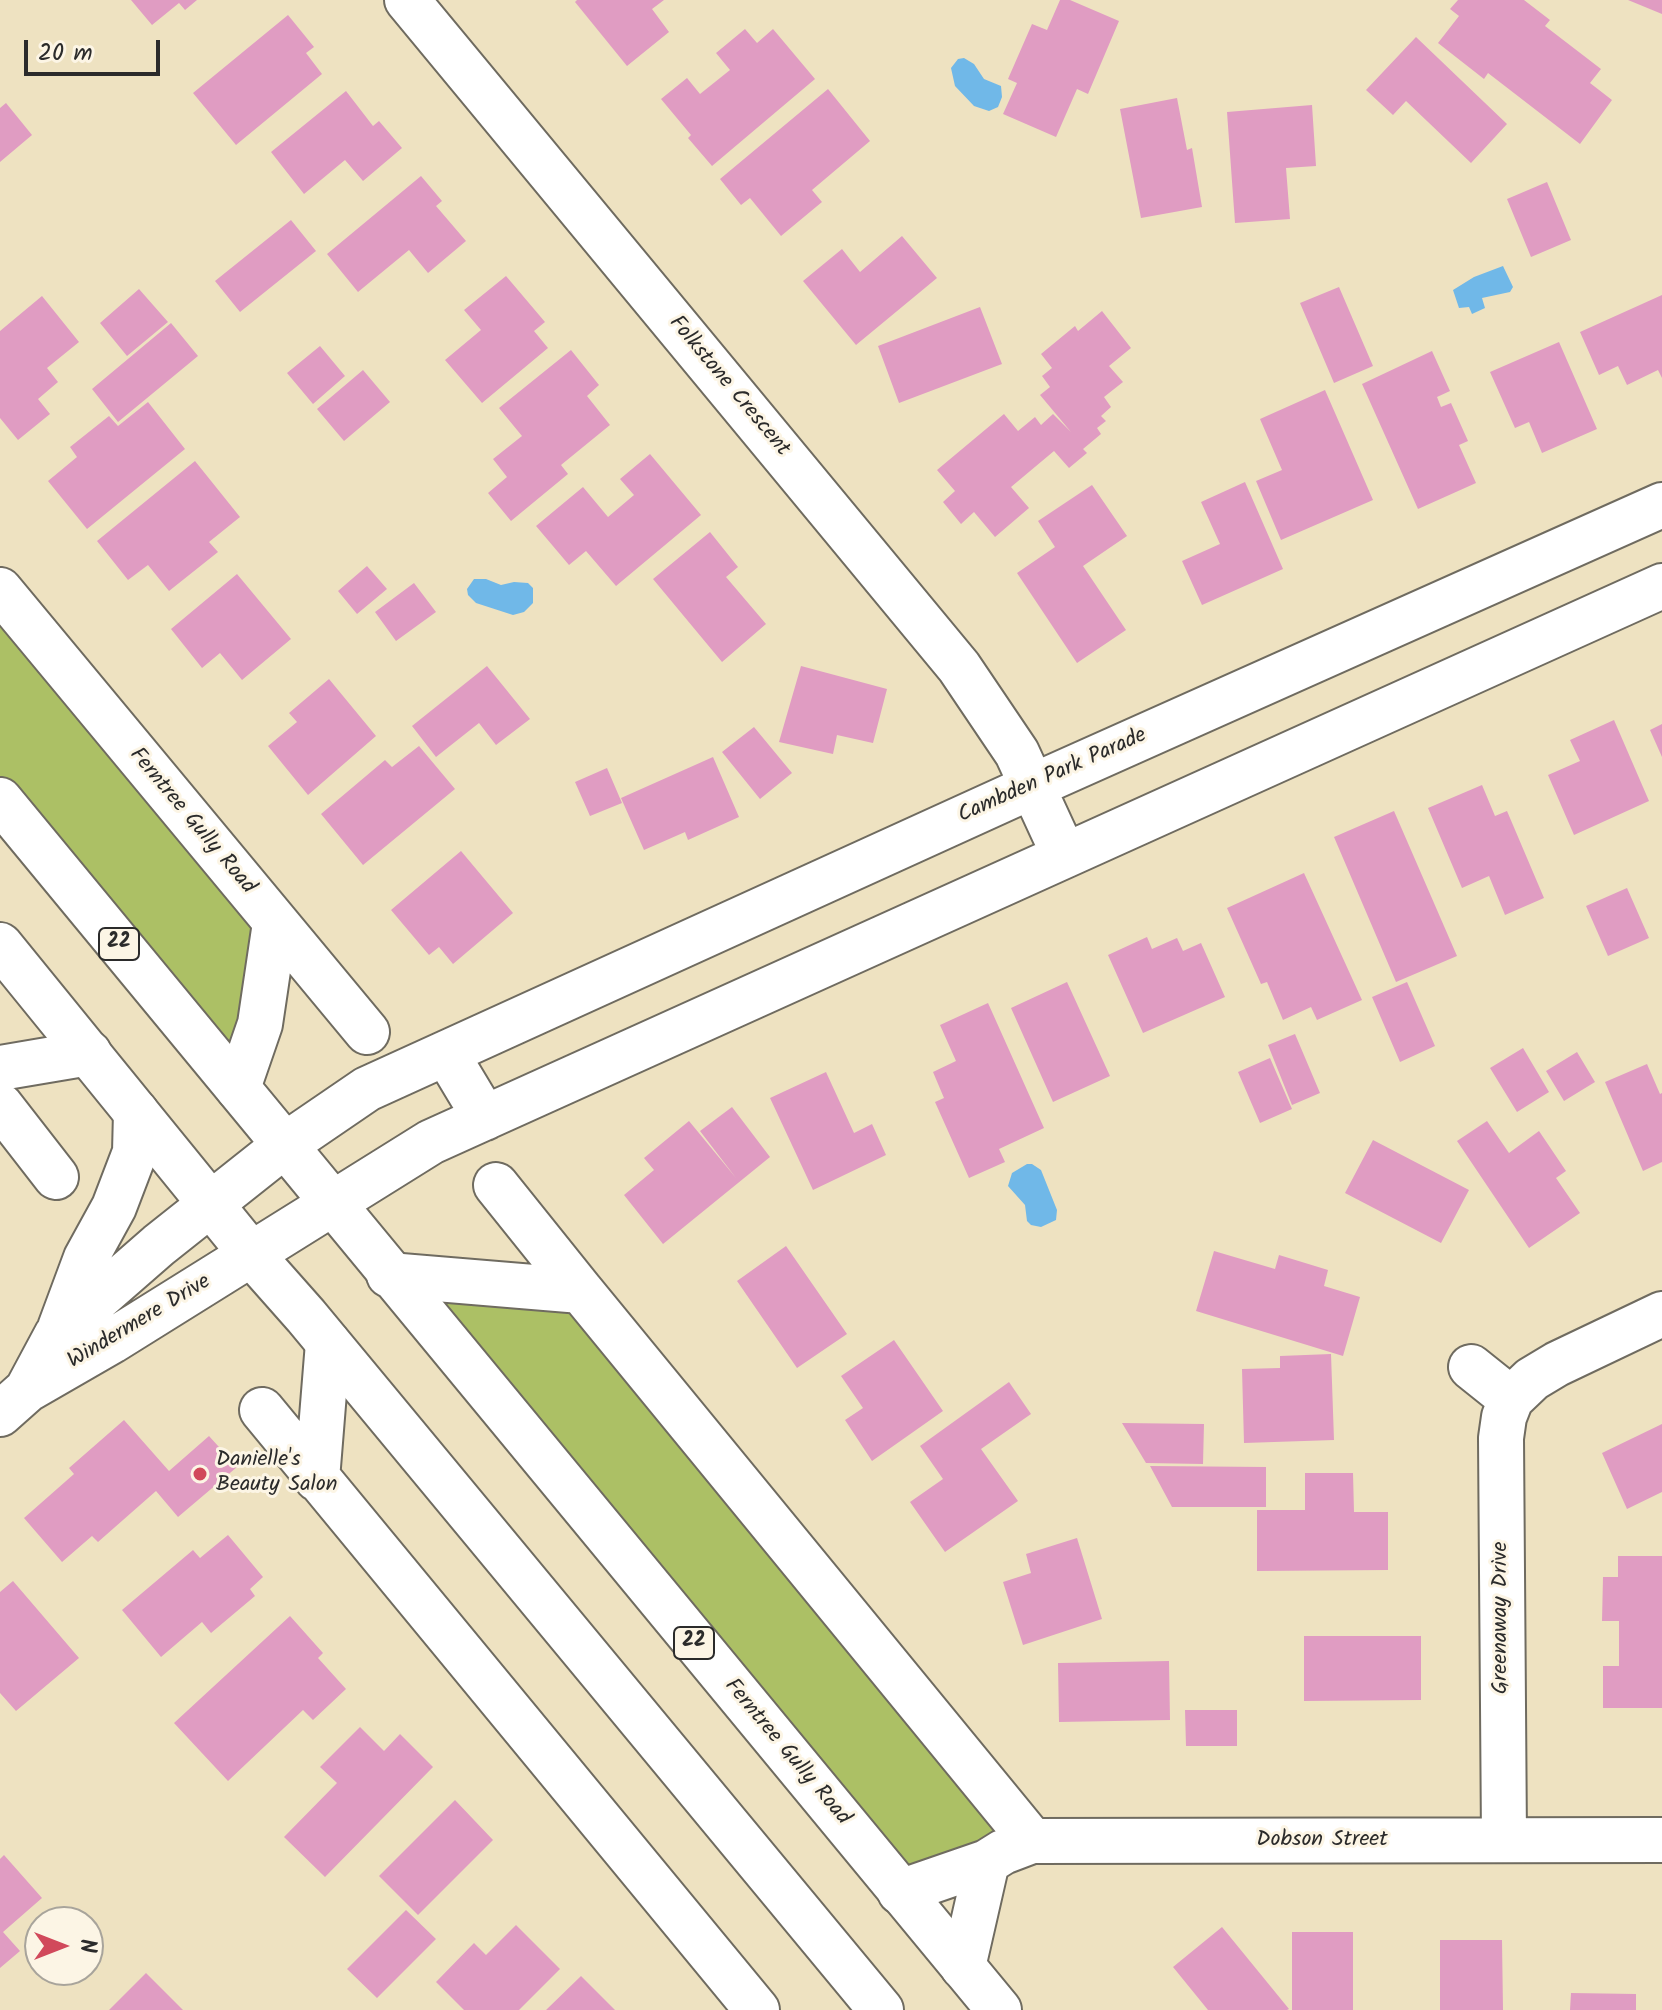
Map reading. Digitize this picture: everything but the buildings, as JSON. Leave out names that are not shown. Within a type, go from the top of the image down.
[{"type":"street","name":"Folkstone Crescent","points":[[407,0],[959,667],[1017,753],[1064,855]]},
{"type":"street","name":"Cambden Park Parade","points":[[285,1145],[367,1089],[1033,786],[1662,505]]},
{"type":"street","points":[[332,1201],[431,1142],[1662,586]]},
{"type":"street","name":"Ferntree Gully Road","points":[[0,590],[367,1032]]},
{"type":"street","name":"Ferntree Gully Road","points":[[0,800],[332,1201],[389,1275],[999,2010]]},
{"type":"street","points":[[238,1088],[260,1024],[275,923]]},
{"type":"street","points":[[0,945],[252,1255],[881,2010]]},
{"type":"street","points":[[0,1068],[89,1053]]},
{"type":"street","points":[[446,1053],[485,1118]]},
{"type":"street","points":[[0,1105],[56,1177]]},
{"type":"street","name":"Windermere Drive","points":[[14,1402],[57,1334],[86,1258],[114,1207],[135,1152],[136,1112]]},
{"type":"street","name":"Windermere Drive","points":[[57,1334],[159,1245],[285,1145]]},
{"type":"street","points":[[496,1185],[1032,1841]]},
{"type":"street","name":"Windermere Drive","points":[[14,1402],[252,1255],[332,1201]]},
{"type":"street","points":[[389,1275],[581,1291]]},
{"type":"street","points":[[1471,1367],[1511,1399],[1520,1388],[1557,1364],[1662,1314]]},
{"type":"street","points":[[317,1479],[328,1343]]},
{"type":"street","name":"Greenaway Drive","points":[[1504,1840],[1501,1438],[1511,1399]]},
{"type":"street","points":[[262,1410],[757,2010]]},
{"type":"street","name":"Dobson Street","points":[[900,1892],[987,1862],[1032,1841],[1662,1840]]},
{"type":"street","points":[[963,1967],[987,1862]]},
{"type":"green space","points":[[0,590],[275,923],[238,1088],[0,800]]},
{"type":"green space","points":[[389,1275],[581,1291],[1032,1841],[900,1892]]},
{"type":"water","points":[[964,58],[974,64],[984,79],[1001,86],[1002,97],[998,107],[989,111],[974,106],[955,86],[951,68],[958,59]]},
{"type":"water","points":[[1503,266],[1513,287],[1510,292],[1482,298],[1485,308],[1472,314],[1469,307],[1459,308],[1453,290],[1474,277]]},
{"type":"water","points":[[474,579],[486,579],[501,585],[528,583],[533,588],[533,603],[524,612],[513,615],[476,603],[468,595],[467,589]]},
{"type":"water","points":[[1027,1164],[1041,1170],[1057,1210],[1056,1220],[1041,1227],[1027,1221],[1025,1205],[1008,1186],[1012,1173]]},
{"type":"place","name":"Danielle's Beauty Salon","points":[[200,1474]]}]
